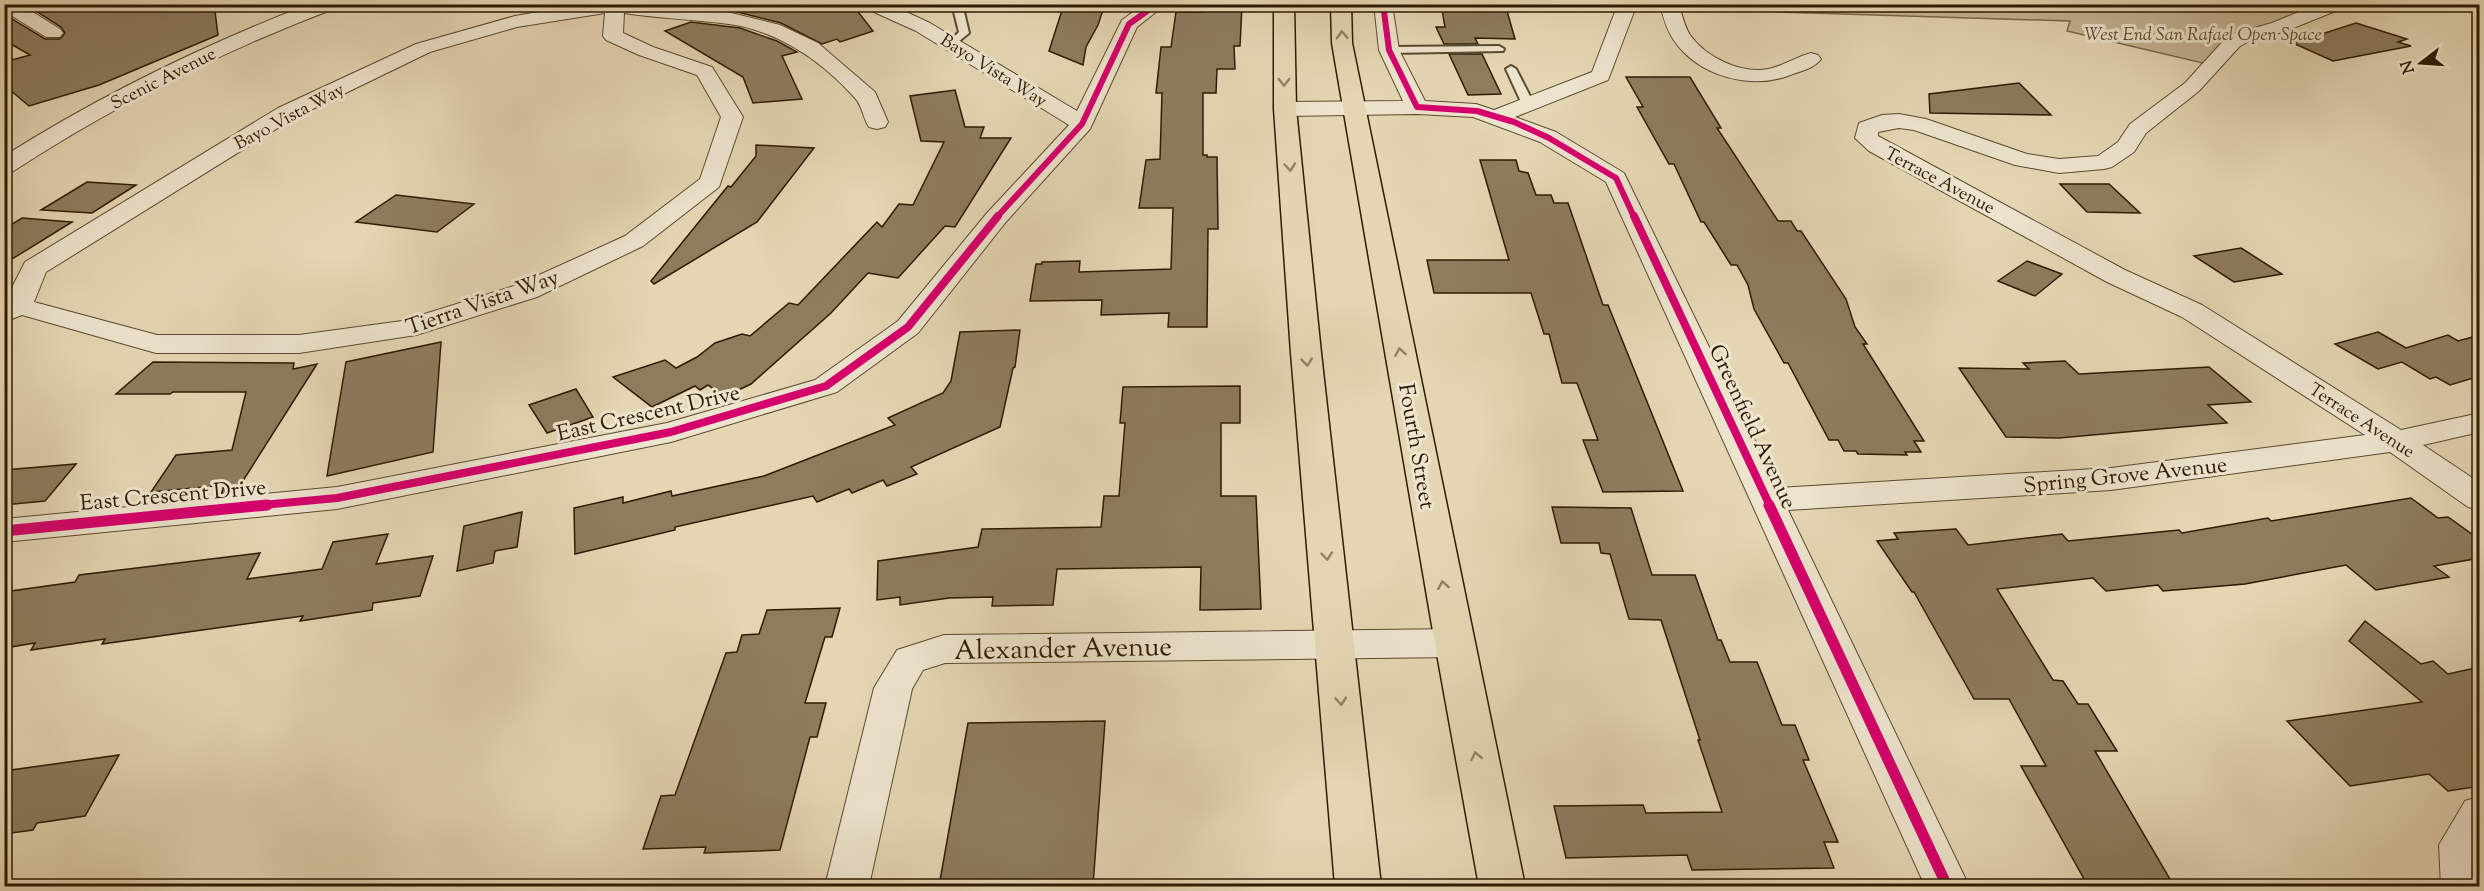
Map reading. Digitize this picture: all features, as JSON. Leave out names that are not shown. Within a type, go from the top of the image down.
[{"type":"main road","points":[[1284,4],[1285,109],[1306,353],[1358,886]]},
{"type":"main road","name":"Fourth Street","points":[[1341,4],[1342,43],[1454,643],[1502,886]]},
{"type":"street","points":[[7,4],[27,19],[53,33]]},
{"type":"street","name":"Scenic Avenue","points":[[4,167],[55,133],[185,63],[329,4]]},
{"type":"street","name":"Bayo Vista Way","points":[[872,4],[923,27],[1082,124]]},
{"type":"street","name":"East Crescent Drive","points":[[4,531],[338,498],[671,432],[826,386],[908,327],[996,218],[1082,124],[1129,24],[1157,4]]},
{"type":"street","points":[[1383,4],[1389,50],[1417,107]]},
{"type":"street","points":[[1496,117],[1601,76],[1628,4]]},
{"type":"street","points":[[1669,4],[1675,26],[1682,36],[1710,64],[1723,70],[1764,76],[1811,59]]},
{"type":"street","name":"Terrace Avenue","points":[[2336,4],[2279,27],[2240,38],[2232,43],[2192,87],[2138,129],[2126,147],[2104,162],[2059,166],[2023,160],[1918,124],[1899,121],[1882,122],[1867,128],[1866,138],[2116,276],[2192,311],[2396,441],[2480,499]]},
{"type":"street","name":"Bayo Vista Way","points":[[12,310],[34,268],[286,113],[423,48],[515,22],[617,5],[667,14],[723,17],[773,29],[811,47],[867,97],[877,122]]},
{"type":"street","name":"Tierra Vista Way","points":[[12,310],[156,344],[299,344],[406,329],[527,291],[634,241],[711,182],[732,117],[705,71],[646,51],[613,36],[617,5]]},
{"type":"street","name":"Greenfield Avenue","points":[[1285,109],[1417,107],[1476,111],[1548,137],[1616,178],[1947,886]]},
{"type":"street","name":"Spring Grove Avenue","points":[[1768,500],[2111,479],[2396,441],[2480,422]]},
{"type":"street","name":"Alexander Avenue","points":[[847,886],[893,688],[910,660],[944,649],[1454,643]]},
{"type":"street","points":[[2463,886],[2460,845],[2480,814]]},
{"type":"lane","points":[[952,44],[964,33],[964,26],[958,16],[960,4]]},
{"type":"lane","points":[[1389,50],[1499,49]]},
{"type":"lane","points":[[1511,69],[1527,104]]},
{"type":"green space","name":"West End San Rafael Open Space","points":[[1755,5],[2336,5],[2240,38],[2211,65],[2067,31],[2070,21],[1777,12]]},
{"type":"building","points":[[25,4],[214,4],[218,35],[99,85],[29,106],[4,85],[4,62],[30,55],[4,40],[4,14],[45,39],[60,39],[65,33],[61,27]]},
{"type":"building","points":[[746,4],[852,4],[873,31],[840,42],[837,39],[822,44],[781,23],[729,10]]},
{"type":"building","points":[[1064,4],[1105,4],[1098,25],[1086,47],[1083,65],[1049,51]]},
{"type":"building","points":[[1441,4],[1505,4],[1515,39],[1475,38],[1478,44],[1444,44],[1436,27],[1445,27]]},
{"type":"building","points":[[1203,5],[1242,5],[1240,46],[1234,46],[1235,69],[1217,69],[1216,93],[1203,93],[1203,155],[1217,157],[1218,229],[1208,229],[1207,327],[1168,327],[1169,313],[1101,315],[1102,300],[1030,301],[1036,264],[1042,264],[1042,262],[1080,261],[1079,272],[1171,269],[1173,208],[1139,208],[1146,160],[1160,159],[1162,93],[1156,93],[1161,47],[1171,47],[1176,12],[1202,12]]},
{"type":"building","points":[[691,22],[740,28],[777,41],[797,52],[782,56],[802,99],[753,103],[743,77],[665,31]]},
{"type":"building","points":[[2356,23],[2407,39],[2398,42],[2411,46],[2333,61],[2293,43]]},
{"type":"building","points":[[1449,54],[1482,54],[1501,94],[1468,95]]},
{"type":"building","points":[[1626,77],[1690,77],[1721,128],[1717,128],[1778,221],[1791,221],[1797,231],[1801,231],[1846,299],[1855,327],[1867,344],[1863,344],[1924,441],[1914,441],[1921,452],[1905,452],[1907,455],[1858,454],[1856,451],[1844,451],[1838,440],[1829,440],[1788,363],[1784,363],[1754,309],[1748,285],[1737,265],[1731,265],[1704,222],[1701,222],[1674,164],[1669,164],[1637,107],[1643,107]]},
{"type":"building","points":[[2019,83],[2051,115],[1930,113],[1929,94]]},
{"type":"building","points":[[955,90],[965,127],[984,127],[980,138],[1011,138],[955,227],[945,226],[898,278],[868,273],[831,313],[751,384],[724,397],[708,385],[700,390],[695,386],[652,407],[613,377],[665,360],[676,368],[697,357],[715,343],[742,334],[750,336],[789,303],[798,305],[877,222],[882,227],[899,204],[913,205],[944,142],[921,141],[910,96]]},
{"type":"building","points":[[756,145],[814,148],[757,222],[654,284],[651,281],[728,186],[731,187],[756,156]]},
{"type":"building","points":[[1480,160],[1516,160],[1519,171],[1528,173],[1536,195],[1551,195],[1554,203],[1568,203],[1603,305],[1608,305],[1683,491],[1603,492],[1583,440],[1598,440],[1577,383],[1562,383],[1549,334],[1544,334],[1531,293],[1434,293],[1427,260],[1509,260]]},
{"type":"building","points":[[87,182],[136,185],[92,213],[41,210]]},
{"type":"building","points":[[2060,184],[2109,184],[2140,213],[2087,212]]},
{"type":"building","points":[[396,195],[474,204],[437,232],[356,222]]},
{"type":"building","points":[[22,218],[72,222],[4,264],[4,229]]},
{"type":"building","points":[[2241,248],[2282,274],[2234,282],[2194,256]]},
{"type":"building","points":[[2027,261],[2062,274],[2035,296],[1998,281]]},
{"type":"building","points":[[1020,330],[1015,367],[1000,427],[911,467],[917,474],[887,486],[883,480],[852,493],[849,489],[817,502],[813,496],[675,527],[675,530],[575,554],[574,508],[623,497],[623,503],[671,491],[672,496],[764,476],[895,425],[888,418],[943,393],[951,381],[960,332]]},
{"type":"building","points":[[2378,332],[2406,348],[2448,335],[2458,341],[2480,335],[2480,376],[2450,385],[2436,377],[2430,379],[2402,362],[2378,369],[2335,344]]},
{"type":"building","points":[[441,342],[433,452],[327,476],[346,362]]},
{"type":"building","points":[[2065,361],[2079,374],[2209,367],[2251,402],[2208,405],[2227,423],[2059,438],[2006,437],[1959,368],[2029,369],[2023,363]]},
{"type":"building","points":[[153,362],[294,363],[293,369],[317,364],[234,495],[221,496],[224,485],[151,492],[176,455],[232,450],[246,392],[116,394]]},
{"type":"building","points":[[1240,386],[1240,423],[1221,423],[1221,496],[1256,496],[1261,609],[1200,610],[1201,567],[1057,569],[1053,605],[992,606],[993,597],[949,598],[900,605],[900,597],[877,600],[878,561],[978,547],[982,529],[1101,527],[1104,496],[1119,496],[1125,423],[1120,423],[1123,387]]},
{"type":"building","points":[[576,389],[593,417],[547,433],[529,405]]},
{"type":"building","points":[[76,464],[45,501],[4,505],[4,470]]},
{"type":"building","points":[[2411,498],[2438,518],[2448,517],[2480,540],[2480,558],[2434,566],[2449,577],[2376,590],[2346,565],[2245,584],[2163,591],[2158,585],[2106,591],[2093,578],[1997,589],[2053,680],[2063,681],[2078,704],[2088,704],[2117,751],[2095,751],[2174,886],[2088,886],[2021,766],[2046,766],[2009,699],[1974,699],[1914,592],[1877,541],[1898,539],[1894,533],[1956,529],[1968,545],[2062,534],[2068,541],[2179,530],[2182,533],[2268,518],[2271,521]]},
{"type":"building","points":[[1552,507],[1631,508],[1652,575],[1695,575],[1718,640],[1721,640],[1730,662],[1757,662],[1782,725],[1795,725],[1809,760],[1803,760],[1838,842],[1824,842],[1834,868],[1692,870],[1687,855],[1566,858],[1554,806],[1643,805],[1646,813],[1722,812],[1661,620],[1629,619],[1610,554],[1601,553],[1599,543],[1561,543]]},
{"type":"building","points":[[522,512],[517,547],[495,551],[493,563],[457,571],[464,526]]},
{"type":"building","points":[[388,534],[376,564],[433,556],[420,596],[373,603],[372,610],[300,621],[303,616],[102,644],[105,639],[31,650],[35,643],[4,648],[4,592],[75,582],[79,575],[260,553],[247,579],[322,569],[333,542]]},
{"type":"building","points":[[840,608],[832,637],[825,637],[805,703],[826,703],[817,737],[810,737],[780,850],[704,853],[706,847],[643,849],[661,796],[675,795],[726,653],[737,652],[742,635],[759,634],[767,610]]},
{"type":"building","points":[[2365,621],[2421,664],[2433,661],[2448,674],[2480,667],[2480,786],[2448,791],[2429,774],[2350,786],[2287,721],[2422,702],[2349,641]]},
{"type":"building","points":[[1105,721],[1093,886],[939,886],[968,723]]},
{"type":"building","points":[[119,755],[85,816],[37,823],[33,830],[4,834],[4,771]]},
{"type":"cycle path","points":[[4,531],[337,498],[671,432],[826,386],[908,327],[996,218],[1082,124],[1129,24],[1157,4]]},
{"type":"cycle path","points":[[1383,4],[1389,50],[1417,107],[1470,110],[1514,122],[1549,138],[1616,178],[1947,886]]}]
